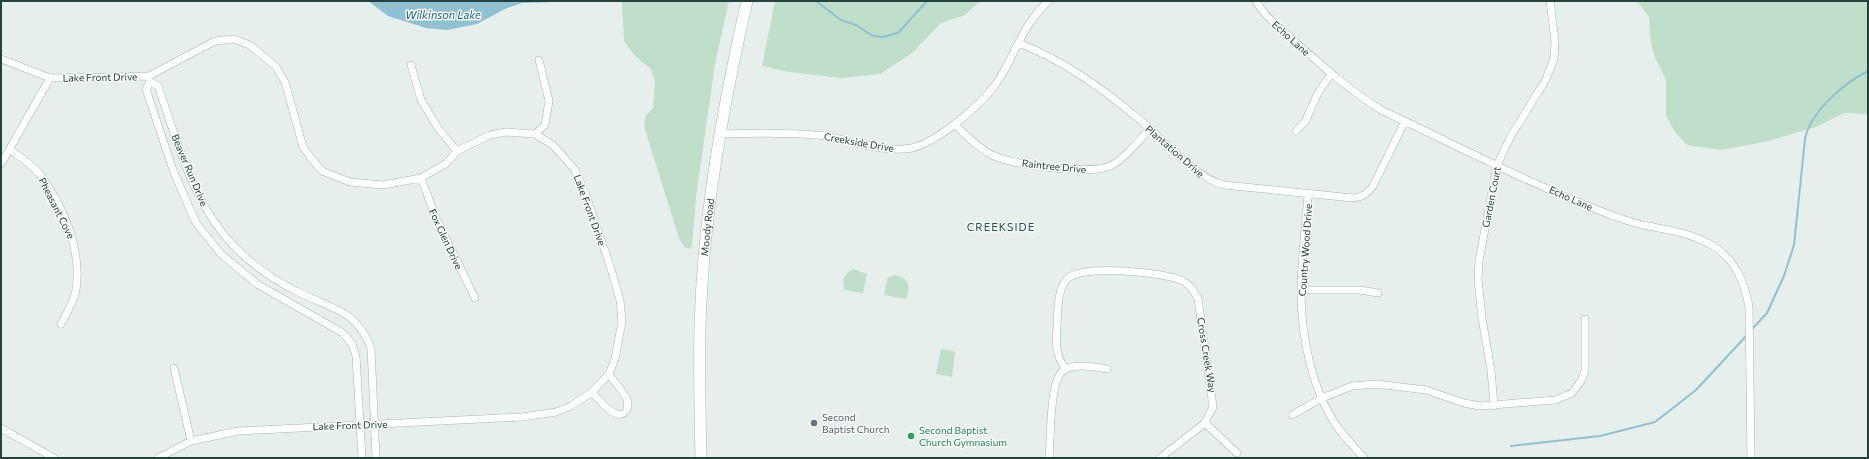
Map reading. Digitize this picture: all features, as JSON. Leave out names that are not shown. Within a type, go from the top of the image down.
[{"type":"main road","name":"Moody Road","points":[[701,458],[699,407],[700,323],[706,244],[719,134],[747,1]]},
{"type":"street","name":"Creekside Drive","points":[[719,134],[763,132],[817,135],[889,149],[921,145],[955,124],[994,87],[1019,43],[1028,22],[1050,1]]},
{"type":"street","name":"Echo Lane","points":[[1256,1],[1270,20],[1332,74],[1364,99],[1405,121],[1497,165],[1617,217],[1691,235],[1716,248],[1724,255],[1738,271],[1743,282],[1749,306],[1751,458]]},
{"type":"street","name":"Garden Court","points":[[1494,406],[1491,370],[1482,318],[1478,279],[1479,260],[1497,165],[1511,136],[1550,71],[1554,59],[1554,41],[1550,1]]},
{"type":"street","name":"Lake Front Drive","points":[[1,164],[50,78],[149,79],[215,41],[234,39],[250,45],[276,67],[285,82],[302,147],[322,171],[350,182],[383,185],[421,178],[446,163],[457,152],[490,135],[506,132],[535,134],[553,145],[575,170],[586,195],[611,269],[620,300],[622,320],[620,342],[609,374],[592,392],[571,406],[549,413],[522,417],[238,431],[191,441],[158,458]]},
{"type":"street","name":"Plantation Drive","points":[[1019,43],[1038,50],[1086,77],[1150,129],[1188,164],[1216,183],[1308,194],[1353,198],[1362,197],[1368,194],[1373,186],[1405,121]]},
{"type":"street","points":[[1,58],[50,78]]},
{"type":"street","points":[[535,134],[545,125],[549,102],[539,60]]},
{"type":"street","points":[[411,65],[421,100],[438,128],[457,152]]},
{"type":"street","points":[[1296,131],[1305,122],[1318,93],[1332,74]]},
{"type":"street","name":"Beaver Run Drive","points":[[362,458],[356,356],[352,344],[343,333],[257,284],[226,259],[196,223],[173,170],[146,89],[149,79],[158,86],[186,165],[203,205],[236,248],[258,267],[296,291],[334,308],[354,320],[365,333],[370,348],[376,458]]},
{"type":"street","name":"Raintree Drive","points":[[955,124],[990,155],[1003,160],[1039,166],[1087,170],[1100,169],[1115,164],[1150,129]]},
{"type":"street","name":"Pheasant Cove","points":[[10,150],[25,160],[40,175],[68,226],[74,241],[77,277],[75,293],[62,324]]},
{"type":"street","points":[[173,170],[186,165]]},
{"type":"street","name":"Fox Glen Drive","points":[[421,178],[436,218],[475,298]]},
{"type":"street","name":"Country Wood Drive","points":[[1308,194],[1301,290],[1302,314],[1315,382],[1338,428],[1364,458]]},
{"type":"street","points":[[226,259],[236,248]]},
{"type":"street","name":"Cross Creek Way","points":[[1066,369],[1061,364],[1056,345],[1060,298],[1066,280],[1073,274],[1094,270],[1138,273],[1175,278],[1192,288],[1198,299],[1213,399],[1211,413],[1205,423]]},
{"type":"street","points":[[1301,290],[1360,290],[1378,293]]},
{"type":"street","points":[[1292,415],[1322,398],[1352,386],[1376,384],[1426,390],[1464,403],[1494,406],[1555,400],[1572,393],[1578,387],[1585,371],[1585,319]]},
{"type":"street","points":[[1049,458],[1054,391],[1057,379],[1066,369],[1082,366],[1107,369]]},
{"type":"street","points":[[174,368],[191,441]]},
{"type":"street","points":[[592,392],[615,414],[622,415],[625,413],[627,409],[626,399],[609,374]]},
{"type":"street","points":[[1160,458],[1205,423],[1236,453]]},
{"type":"street","points":[[1,428],[54,458]]},
{"type":"green space","points":[[622,1],[729,1],[715,64],[696,197],[692,246],[689,249],[684,247],[679,238],[645,130],[645,118],[653,108],[655,82],[651,69],[635,56],[624,41]]},
{"type":"green space","points":[[775,1],[980,1],[965,15],[941,23],[912,53],[880,74],[841,78],[789,72],[762,66]]},
{"type":"green space","points":[[1637,1],[1868,1],[1868,114],[1844,113],[1816,127],[1764,142],[1720,150],[1687,145],[1675,132],[1666,116],[1666,80],[1654,55],[1651,44],[1649,17]]},
{"type":"green space","points":[[854,269],[867,274],[863,293],[844,290],[843,279],[849,271]]},
{"type":"green space","points":[[897,275],[905,279],[908,284],[909,291],[906,299],[884,295],[888,277]]},
{"type":"green space","points":[[941,349],[955,352],[952,377],[936,374]]},
{"type":"water","name":"Wilkinson Lake","points":[[368,1],[587,1],[522,3],[507,8],[477,24],[447,30],[426,28],[388,16]]},
{"type":"waterway","points":[[816,1],[841,20],[856,25],[873,36],[883,37],[898,33],[927,1]]},
{"type":"waterway","points":[[1752,329],[1767,313],[1784,276],[1794,245],[1805,139],[1808,129],[1829,99],[1849,83],[1868,71]]},
{"type":"waterway","points":[[1511,446],[1600,436],[1655,422],[1696,390],[1748,334]]},
{"type":"place","name":"Second Baptist Church","points":[[814,423]]},
{"type":"place","name":"Second Baptist Church Gymnasium","points":[[911,436]]},
{"type":"district","name":"CREEKSIDE","points":[[1001,227]]}]
